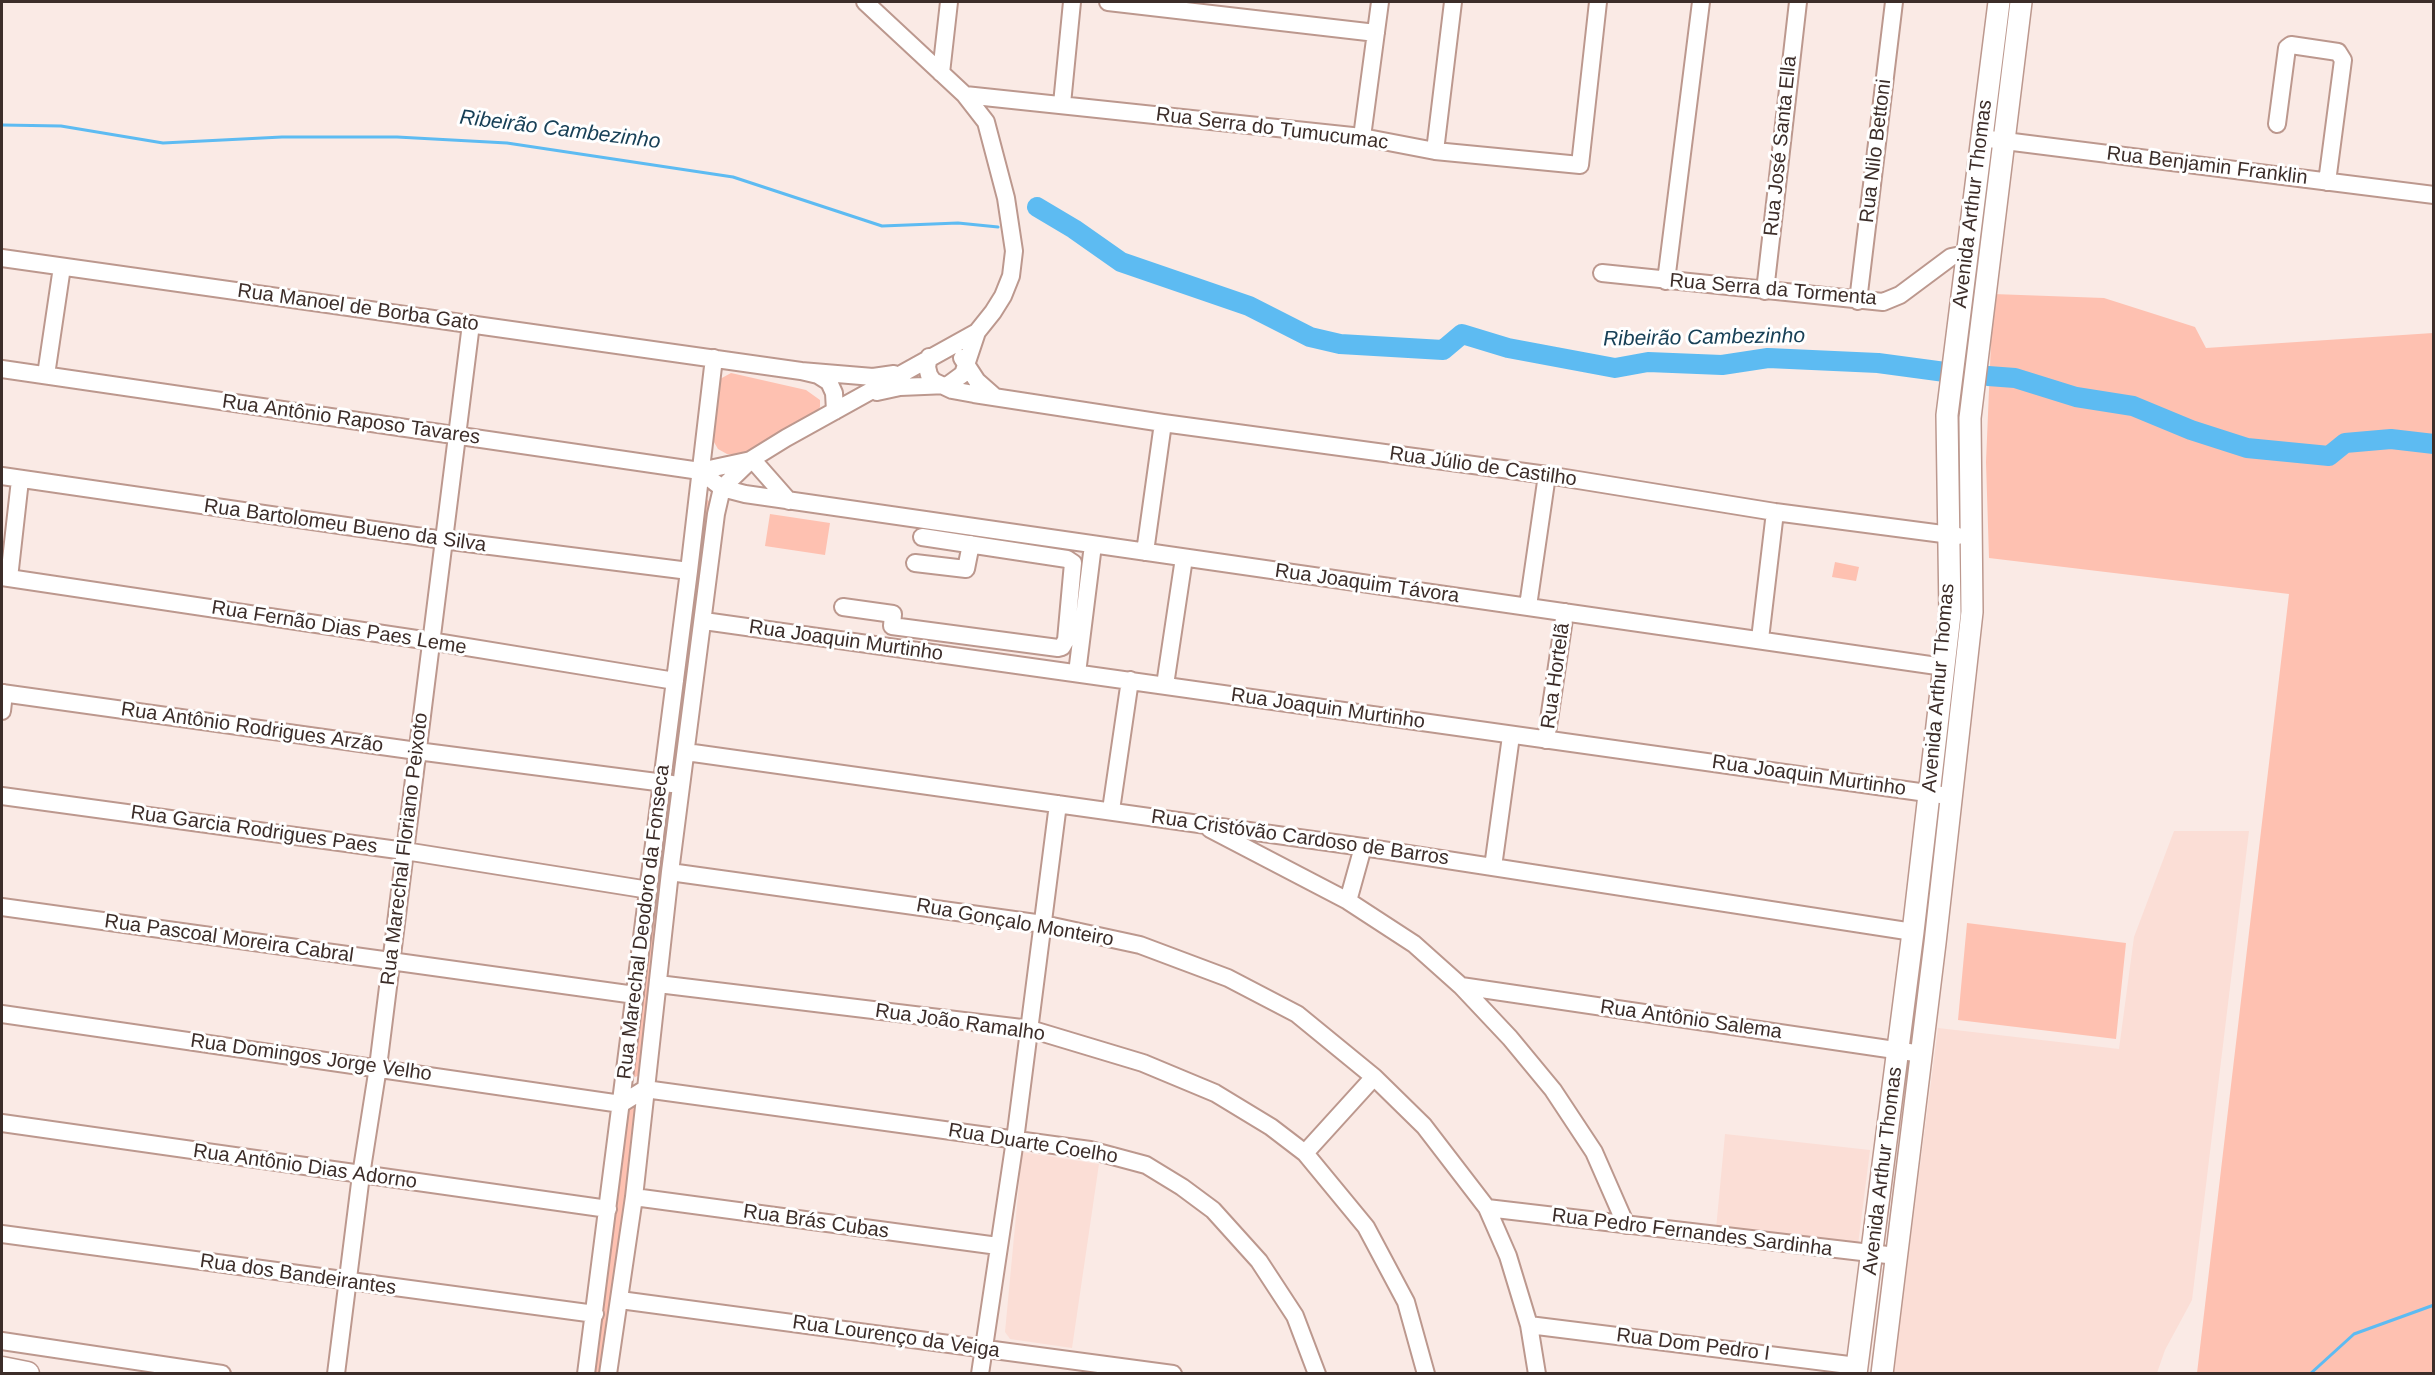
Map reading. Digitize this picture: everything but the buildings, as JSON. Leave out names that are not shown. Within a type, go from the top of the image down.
[{"type":"highway","points":[[2,1369],[27,1374]]},
{"type":"main road","name":"Avenida Arthur Thomas","points":[[1857,1370],[1913,932],[1950,614],[1947,415],[1999,2]]},
{"type":"main road","name":"Avenida Arthur Thomas","points":[[1882,1374],[1922,1054],[1972,612],[1970,418],[2021,2]]},
{"type":"street","points":[[865,2],[965,94],[986,123],[1006,198],[1014,251],[1011,276],[1003,296],[977,332],[970,348],[967,365],[963,374],[955,382],[943,386],[933,381],[928,375],[927,367],[933,355]]},
{"type":"street","points":[[941,73],[949,2]]},
{"type":"street","points":[[1062,104],[1072,2]]},
{"type":"street","points":[[1108,2],[1376,33]]},
{"type":"street","points":[[1362,137],[1380,2]]},
{"type":"street","points":[[1435,151],[1453,2]]},
{"type":"street","name":"Rua Serra do Tumucumac","points":[[965,94],[1362,137],[1435,151],[1580,165],[1598,2]]},
{"type":"street","points":[[1666,281],[1701,2]]},
{"type":"street","name":"Rua José Santa Ella","points":[[1765,291],[1798,2]]},
{"type":"street","name":"Rua Nilo Bettoni","points":[[1858,301],[1894,2]]},
{"type":"street","points":[[2277,124],[2287,48],[2291,45],[2338,52],[2343,60],[2327,182]]},
{"type":"street","name":"Rua Benjamin Franklin","points":[[1981,138],[2433,195]]},
{"type":"street","name":"Rua Serra da Tormenta","points":[[1602,273],[1883,302],[1900,296],[1951,257],[1966,254]]},
{"type":"street","name":"Rua Manoel de Borba Gato","points":[[2,258],[714,358]]},
{"type":"street","points":[[46,375],[62,267]]},
{"type":"street","name":"Rua Marechal Floriano Peixoto","points":[[336,1374],[361,1175],[378,1067],[455,435],[471,324]]},
{"type":"street","points":[[608,1374],[634,1197],[670,872],[716,514],[722,488],[752,459],[977,332]]},
{"type":"street","points":[[933,355],[953,353],[963,359],[976,381],[994,396]]},
{"type":"street","points":[[714,358],[818,375],[829,382],[834,393],[835,411]]},
{"type":"street","name":"Rua Marechal Deodoro da Fonseca","points":[[586,1374],[649,890],[714,358]]},
{"type":"street","name":"Rua Antônio Raposo Tavares","points":[[2,369],[700,471]]},
{"type":"street","points":[[801,372],[873,377],[901,374]]},
{"type":"street","name":"Rua Júlio de Castilho","points":[[860,396],[900,387],[943,386],[974,394],[1163,423],[1548,476],[1775,512],[1971,537]]},
{"type":"street","points":[[1145,552],[1163,423]]},
{"type":"street","points":[[700,471],[752,459]]},
{"type":"street","points":[[752,459],[789,501]]},
{"type":"street","name":"Rua Joaquim Távora","points":[[700,471],[722,488],[789,501],[1944,666]]},
{"type":"street","name":"Rua Bartolomeu Bueno da Silva","points":[[2,476],[443,540],[689,571]]},
{"type":"street","points":[[1528,606],[1548,476]]},
{"type":"street","points":[[5,578],[21,480]]},
{"type":"street","points":[[1760,639],[1775,512]]},
{"type":"street","points":[[922,537],[1067,559],[1073,563],[1077,613],[1077,673]]},
{"type":"street","points":[[915,563],[966,569],[971,544]]},
{"type":"street","points":[[843,607],[893,614],[892,626],[1058,648],[1062,647],[1077,613],[1093,545]]},
{"type":"street","points":[[1165,685],[1184,558]]},
{"type":"street","name":"Rua Fernão Dias Paes Leme","points":[[5,578],[430,641],[675,681]]},
{"type":"street","name":"Rua Hortelã","points":[[1546,740],[1565,612]]},
{"type":"street","name":"Rua Joaquin Murtinho","points":[[704,621],[1929,793],[1951,798]]},
{"type":"street","points":[[1111,810],[1130,680]]},
{"type":"street","points":[[2,711],[3,693]]},
{"type":"street","name":"Rua Antônio Rodrigues Arzão","points":[[3,693],[417,751],[681,785]]},
{"type":"street","points":[[1493,867],[1511,736]]},
{"type":"street","name":"Rua Cristóvão Cardoso de Barros","points":[[686,752],[1111,810],[1913,932]]},
{"type":"street","name":"Rua Garcia Rodrigues Paes","points":[[2,796],[405,851],[649,890]]},
{"type":"street","points":[[980,1374],[1015,1140],[1058,804]]},
{"type":"street","points":[[1199,823],[1347,901],[1414,944],[1461,986],[1510,1038],[1553,1090],[1594,1152],[1626,1225]]},
{"type":"street","points":[[1347,901],[1363,847]]},
{"type":"street","name":"Rua Gonçalo Monteiro","points":[[670,872],[1043,924],[1140,945],[1228,978],[1297,1014],[1374,1077],[1424,1126],[1487,1208],[1508,1256],[1529,1325],[1537,1374]]},
{"type":"street","name":"Rua Pascoal Moreira Cabral","points":[[2,907],[635,996]]},
{"type":"street","name":"Rua João Ramalho","points":[[658,984],[1030,1029],[1143,1063],[1215,1093],[1271,1127],[1305,1153],[1366,1227],[1406,1302],[1426,1374]]},
{"type":"street","name":"Rua Antônio Salema","points":[[1461,986],[1922,1054]]},
{"type":"street","name":"Rua Domingos Jorge Velho","points":[[2,1014],[621,1104]]},
{"type":"street","points":[[1305,1153],[1374,1077]]},
{"type":"street","points":[[621,1104],[645,1089]]},
{"type":"street","name":"Rua Duarte Coelho","points":[[645,1089],[1090,1150],[1146,1165],[1205,1204],[1260,1261],[1295,1316],[1317,1374]]},
{"type":"street","name":"Rua Antônio Dias Adorno","points":[[2,1123],[608,1209]]},
{"type":"street","name":"Rua Brás Cubas","points":[[634,1197],[998,1246]]},
{"type":"street","name":"Rua Pedro Fernandes Sardinha","points":[[1487,1208],[1896,1256]]},
{"type":"street","name":"Rua dos Bandeirantes","points":[[2,1234],[595,1314]]},
{"type":"street","name":"Rua Lourenço da Veiga","points":[[620,1300],[1173,1374]]},
{"type":"street","name":"Rua Dom Pedro I","points":[[1529,1325],[1857,1370]]},
{"type":"street","points":[[2,1341],[222,1374]]},
{"type":"shaded area","points":[[1993,294],[2104,298],[2195,327],[2206,348],[2433,333],[2433,1373],[2197,1373],[2289,594],[1989,558],[1986,462]]},
{"type":"shaded area","points":[[731,373],[806,390],[820,400],[820,407],[817,412],[740,455],[727,454],[718,449],[711,437],[717,387],[720,379]]},
{"type":"shaded area","points":[[707,499],[711,504],[675,775],[671,774],[704,500]]},
{"type":"shaded area","points":[[770,514],[830,523],[825,555],[765,546]]},
{"type":"shaded area","points":[[1835,562],[1859,567],[1856,581],[1832,577]]},
{"type":"shaded area","points":[[668,792],[673,792],[640,1075],[635,1077],[631,1072]]},
{"type":"shaded area","points":[[2174,831],[2249,831],[2192,1300],[2165,1350],[2157,1373],[1893,1373],[1938,1028],[2119,1049],[2134,937]]},
{"type":"shaded area","points":[[1967,923],[2126,943],[2116,1039],[1958,1020]]},
{"type":"shaded area","points":[[635,1101],[637,1106],[605,1373],[595,1374],[628,1104]]},
{"type":"shaded area","points":[[1725,1134],[1870,1150],[1858,1245],[1716,1229]]},
{"type":"shaded area","points":[[1022,1152],[1099,1164],[1072,1348],[1010,1339],[1005,1332]]},
{"type":"waterway","name":"Ribeirão Cambezinho","points":[[2,125],[61,126],[163,143],[282,137],[397,137],[507,143],[733,177],[882,226],[958,223],[998,227]]},
{"type":"waterway","name":"Ribeirão Cambezinho","points":[[1037,207],[1074,229],[1121,262],[1249,306],[1310,337],[1340,344],[1443,350],[1462,334],[1508,348],[1615,368],[1648,362],[1722,365],[1768,358],[1878,363],[1945,372]]},
{"type":"waterway","name":"Ribeirão Cambezinho","points":[[1988,376],[2015,378],[2076,397],[2133,406],[2191,430],[2247,448],[2329,456],[2345,443],[2391,439],[2434,444]]},
{"type":"waterway","points":[[2310,1374],[2354,1334],[2434,1305]]}]
